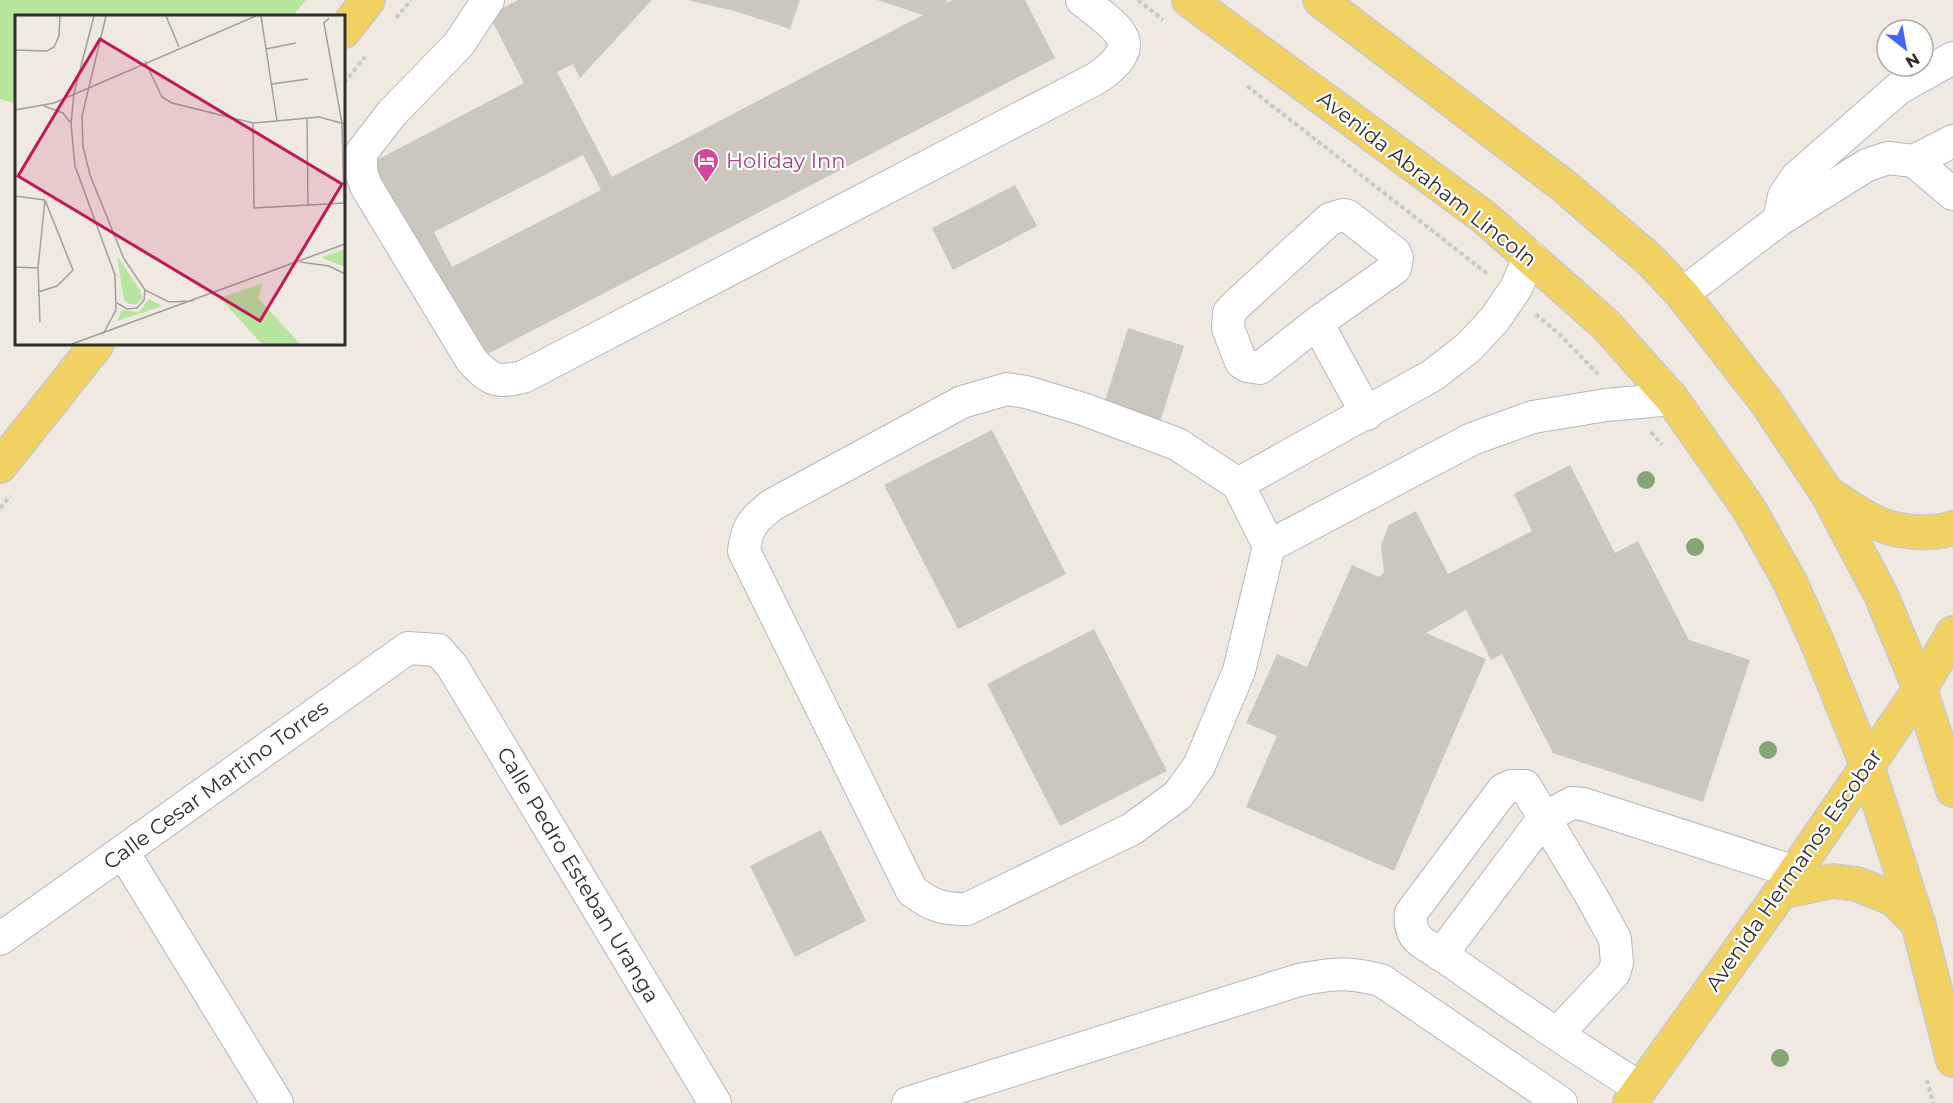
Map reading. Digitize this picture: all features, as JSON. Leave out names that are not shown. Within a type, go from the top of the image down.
[{"type":"main road","points":[[345,30],[368,0]]},
{"type":"main road","points":[[1320,0],[1564,186],[1650,260],[1682,294],[1767,403],[1827,493],[1881,595],[1920,689],[1953,790]]},
{"type":"main road","name":"Avenida Abraham Lincoln","points":[[1177,11],[1484,217],[1605,324],[1672,399],[1749,508],[1789,580],[1868,765],[1918,923],[1939,1065]]},
{"type":"main road","points":[[0,466],[96,345]]},
{"type":"main road","points":[[1827,493],[1880,525],[1910,531],[1944,531],[1953,528]]},
{"type":"main road","name":"Avenida Hermanos Escobar","points":[[1636,1096],[1788,882],[1920,689],[1953,633]]},
{"type":"main road","points":[[1788,882],[1833,881],[1857,884],[1894,898],[1918,923]]},
{"type":"street","points":[[488,0],[459,44],[375,133],[361,153],[361,171],[379,209],[472,361],[483,374],[494,380],[505,381],[523,377],[1097,78],[1112,68],[1124,53],[1124,41],[1109,21],[1082,0]]},
{"type":"street","points":[[1779,220],[1784,196],[1797,177],[1899,88],[1953,58]]},
{"type":"street","points":[[1914,161],[1953,141]]},
{"type":"street","points":[[1682,294],[1779,220],[1867,165],[1888,158],[1914,161],[1953,194]]},
{"type":"street","points":[[1343,215],[1348,216],[1395,253],[1395,268],[1317,323],[1260,368],[1253,368],[1242,362],[1227,328],[1227,319],[1234,306],[1330,219],[1343,215]]},
{"type":"street","points":[[1238,484],[1367,414],[1433,375],[1469,347],[1495,318],[1512,294],[1530,256]]},
{"type":"street","points":[[1317,323],[1367,414]]},
{"type":"street","points":[[1006,390],[1026,392],[1083,408],[1177,444],[1238,484],[1269,546],[1239,671],[1199,766],[1178,795],[1132,829],[967,909],[938,907],[912,891],[744,551],[746,534],[754,519],[772,505],[962,402],[1006,390]]},
{"type":"street","points":[[1269,546],[1472,439],[1533,417],[1626,403],[1672,399]]},
{"type":"street","name":"Calle Cesar Martino Torres","points":[[0,939],[408,648],[438,650]]},
{"type":"street","name":"Calle Pedro Esteban Uranga","points":[[438,650],[452,666],[715,1103]]},
{"type":"street","points":[[1557,1034],[1614,973],[1617,954],[1615,939],[1525,786],[1511,786],[1503,790],[1411,913],[1410,922],[1417,939],[1557,1034],[1636,1096]]},
{"type":"street","points":[[1441,955],[1544,818],[1572,803],[1583,804],[1788,882]]},
{"type":"street","points":[[123,852],[277,1103]]},
{"type":"street","points":[[908,1103],[1299,980],[1334,973],[1381,980],[1561,1103]]},
{"type":"path","points":[[1138,0],[1177,11]]},
{"type":"path","points":[[1241,81],[1512,294],[1560,335],[1626,403],[1664,447]]},
{"type":"path","points":[[1933,1103],[1939,1065]]},
{"type":"green space","points":[[0,0],[306,0],[294,15],[15,15],[15,104],[0,99]]},
{"type":"building","name":"Holiday Inn","points":[[518,0],[652,0],[580,78],[573,64],[557,72],[612,177],[923,15],[877,0],[947,0],[946,3],[952,0],[1025,0],[1055,58],[476,360],[373,162],[524,83],[489,15]],"holes":[[[583,155],[601,190],[452,267],[434,232]]]},
{"type":"building","points":[[686,0],[800,0],[790,29],[735,11]]},
{"type":"building","points":[[1015,185],[1037,226],[953,270],[932,228]]},
{"type":"building","points":[[1128,328],[1184,346],[1159,425],[1103,407]]},
{"type":"building","points":[[992,430],[1066,574],[958,629],[884,485]]},
{"type":"building","points":[[1570,465],[1615,553],[1638,541],[1689,640],[1750,660],[1703,802],[1553,753],[1502,654],[1491,660],[1466,610],[1426,633],[1486,659],[1394,871],[1246,807],[1277,736],[1246,723],[1277,654],[1307,667],[1352,565],[1379,577],[1384,573],[1381,545],[1389,525],[1416,511],[1448,574],[1532,531],[1514,494]]},
{"type":"building","points":[[1094,629],[1167,771],[1060,826],[987,684]]},
{"type":"building","points":[[821,830],[866,921],[795,957],[750,866]]},
{"type":"place","name":"Holiday Inn","points":[[706,184]]}]
